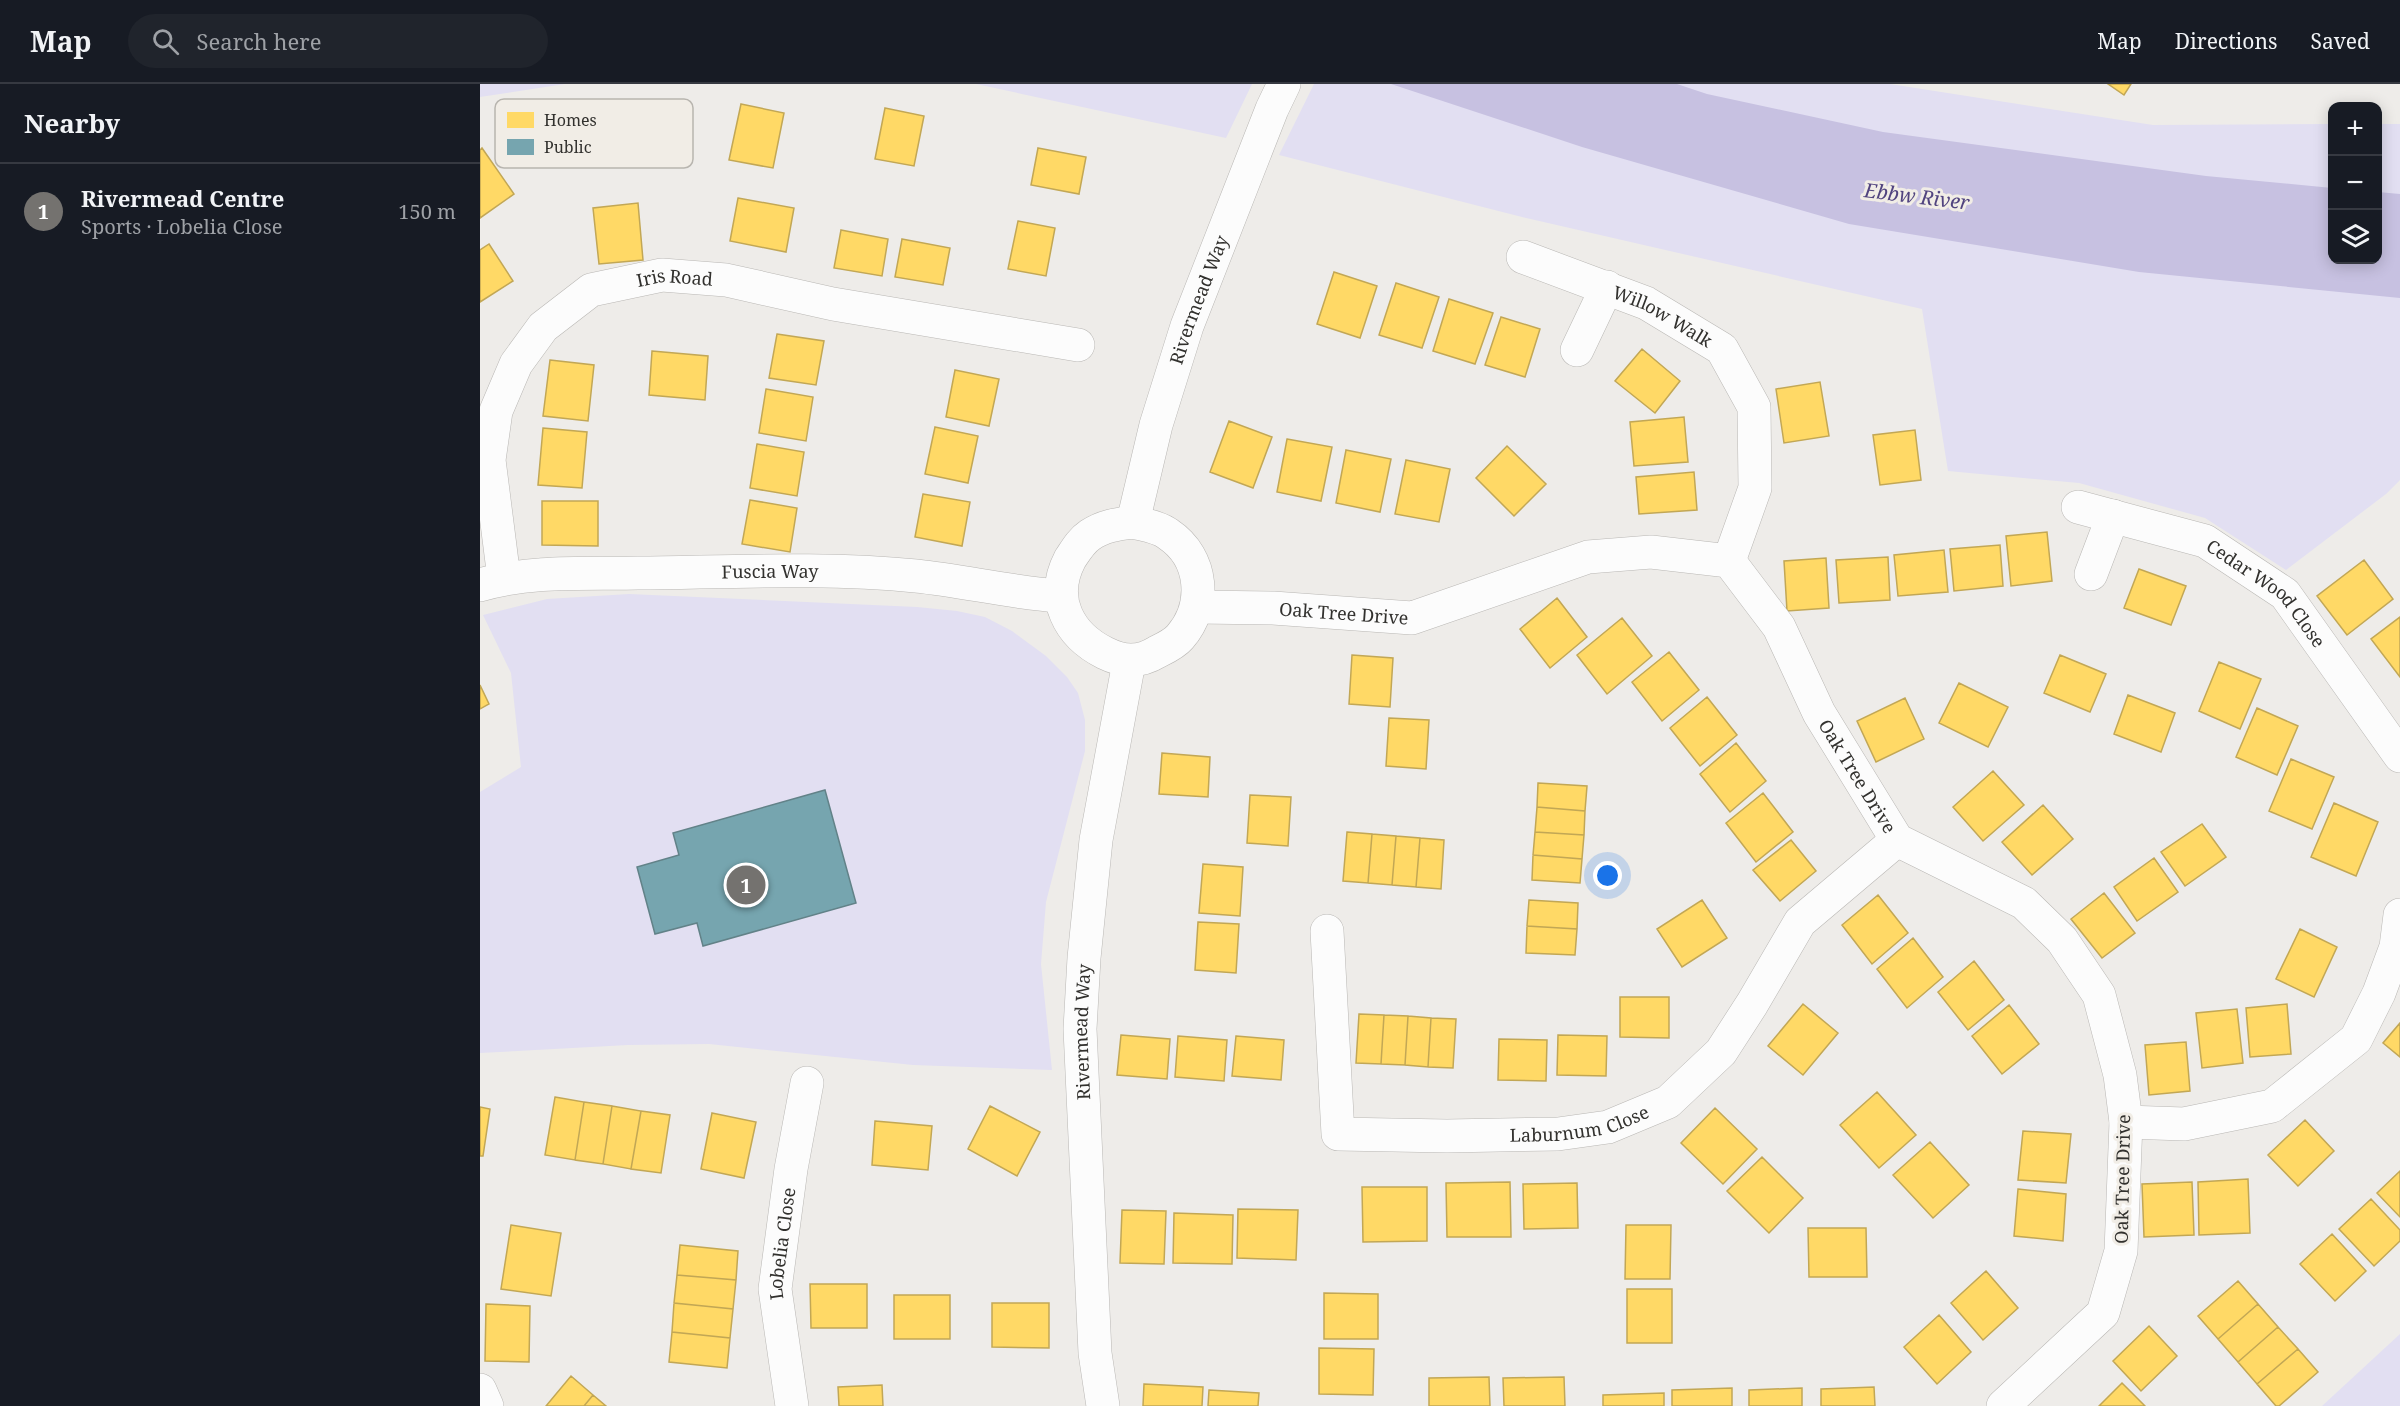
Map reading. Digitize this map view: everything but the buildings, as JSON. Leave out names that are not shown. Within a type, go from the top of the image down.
[{"type":"street","name":"Rivermead Way","points":[[1133,522],[1156,425],[1187,326],[1278,96]]},
{"type":"street","name":"Willow Walk","points":[[1523,257],[1646,303],[1722,349],[1754,407],[1755,488],[1729,561]]},
{"type":"street","name":"Iris Road","points":[[492,581],[489,460],[496,411],[516,364],[543,327],[591,290],[662,275],[726,280],[833,304],[1078,345]]},
{"type":"street","points":[[1577,350],[1607,287]]},
{"type":"street","name":"Cedar Wood Close","points":[[2078,507],[2205,541],[2285,594],[2400,756]]},
{"type":"street","points":[[2091,573],[2113,516]]},
{"type":"street","points":[[1133,522],[1167,532],[1193,562],[1199,586],[1197,607],[1187,628],[1177,641],[1150,657],[1129,662],[1112,657],[1088,644],[1072,626],[1061,596],[1066,567],[1078,546],[1091,534],[1113,524],[1133,522]]},
{"type":"street","name":"Oak Tree Drive","points":[[1197,607],[1273,608],[1412,618],[1588,557],[1651,552],[1729,561],[1779,627],[1819,713],[1897,840],[2024,903],[2062,940],[2099,995],[2120,1075],[2126,1122],[2121,1251],[2103,1313],[2003,1406]]},
{"type":"street","name":"Fuscia Way","points":[[492,581],[559,574],[819,571],[916,576],[1033,594],[1061,596]]},
{"type":"street","name":"Rivermead Way","points":[[1103,1406],[1095,1353],[1080,1029],[1084,958],[1096,840],[1129,662]]},
{"type":"street","name":"Laburnum Close","points":[[1327,931],[1338,1134],[1447,1136],[1558,1134],[1608,1127],[1668,1102],[1721,1052],[1800,922],[1897,840]]},
{"type":"street","points":[[2126,1122],[2184,1124],[2272,1106],[2356,1039],[2379,993],[2399,937]]},
{"type":"street","name":"Lobelia Close","points":[[792,1406],[775,1289],[791,1169],[807,1083]]},
{"type":"street","points":[[480,1390],[487,1406]]},
{"type":"shaded area","points":[[480,84],[565,84],[480,97]]},
{"type":"shaded area","points":[[976,84],[1252,84],[1226,138]]},
{"type":"shaded area","points":[[1314,84],[1890,84],[2153,125],[2328,124],[2328,264],[2382,264],[2382,124],[2400,124],[2400,480],[2386,494],[2286,570],[2205,518],[2079,483],[1948,471],[1922,309],[1522,217],[1279,155]]},
{"type":"shaded area","points":[[629,594],[917,607],[957,611],[985,617],[1012,631],[1046,656],[1067,677],[1078,693],[1085,720],[1085,751],[1046,902],[1041,964],[1052,1070],[913,1065],[709,1044],[628,1045],[480,1053],[480,792],[521,767],[511,673],[483,615],[547,599]]},
{"type":"shaded area","points":[[2400,1334],[2400,1406],[2322,1406]]},
{"type":"water","name":"Ebbw River","points":[[1391,84],[1677,84],[1707,94],[1883,132],[2206,176],[2328,188],[2328,264],[2382,264],[2382,192],[2400,194],[2400,298],[2139,272],[1849,224],[1582,147]]},
{"type":"place","name":"Rivermead Centre","points":[[746,885]]}]
